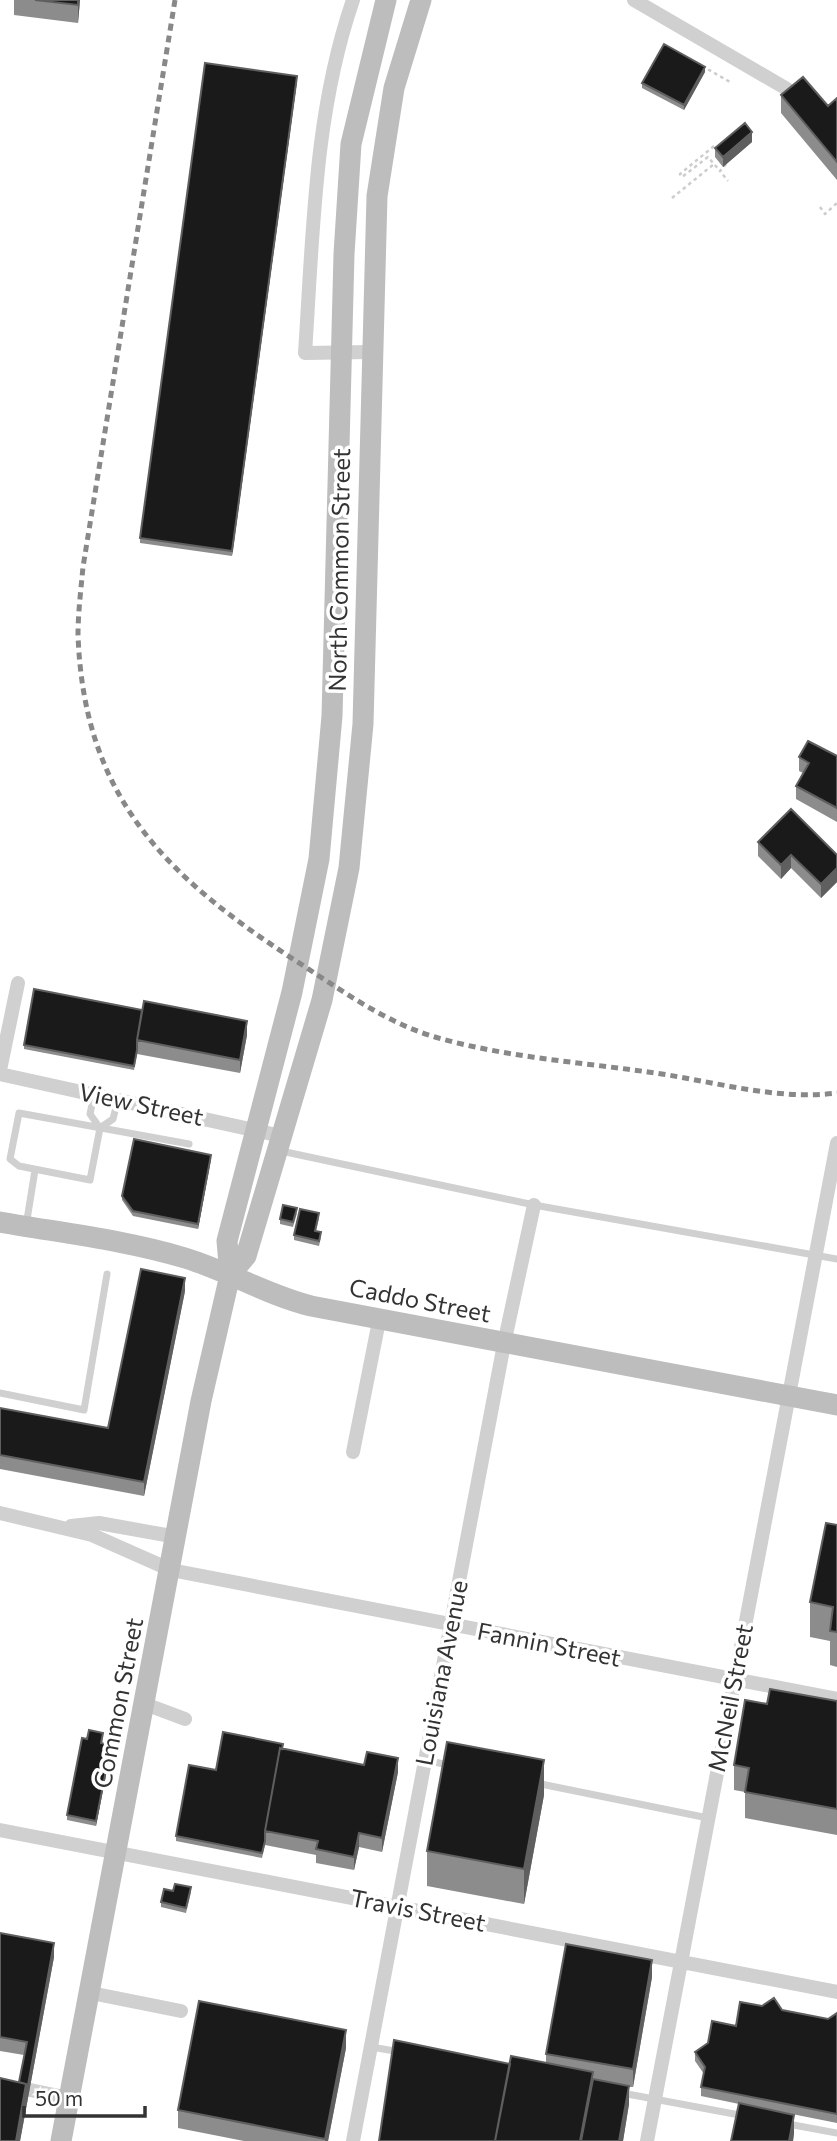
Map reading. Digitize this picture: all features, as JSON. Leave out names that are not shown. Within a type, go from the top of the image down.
[{"type":"main road","name":"North Common Street","points":[[255,1129],[306,929],[326,800],[332,716],[341,352],[352,144],[386,0]]},
{"type":"main road","name":"North Common Street","points":[[279,1143],[322,1000],[349,868],[363,724],[377,196],[386,127],[404,50],[421,0]]},
{"type":"main road","name":"Common Street","points":[[61,2141],[201,1401],[230,1275],[227,1241],[255,1129]]},
{"type":"main road","name":"Common Street","points":[[230,1275],[246,1256],[279,1143]]},
{"type":"main road","name":"Caddo Street","points":[[0,1222],[150,1248],[230,1275],[290,1301],[379,1321],[837,1405]]},
{"type":"street","points":[[353,0],[344,26],[325,115],[305,353],[371,352]]},
{"type":"street","points":[[634,0],[787,89]]},
{"type":"street","points":[[0,1072],[18,983]]},
{"type":"street","name":"View Street","points":[[0,1072],[255,1129],[279,1143]]},
{"type":"street","name":"McNeil Street","points":[[647,2141],[837,1143]]},
{"type":"street","name":"Louisiana Avenue","points":[[353,2141],[504,1344],[534,1205]]},
{"type":"street","points":[[354,1452],[379,1321]]},
{"type":"street","name":"Fannin Street","points":[[0,1513],[92,1535],[171,1570],[837,1699]]},
{"type":"street","name":"Fannin Street","points":[[62,1526],[99,1523],[177,1537]]},
{"type":"street","points":[[145,1704],[185,1719]]},
{"type":"street","name":"Travis Street","points":[[0,1830],[837,1992]]},
{"type":"street","points":[[91,1993],[181,2011]]},
{"type":"street","points":[[20,2088],[69,2098]]},
{"type":"lane","points":[[94,1095],[90,1114],[100,1128]]},
{"type":"lane","points":[[118,1100],[113,1119],[100,1128],[90,1180],[12,1163],[10,1158],[19,1113],[100,1128],[189,1144]]},
{"type":"lane","points":[[279,1143],[534,1205],[837,1259]]},
{"type":"lane","points":[[26,1226],[35,1170]]},
{"type":"lane","points":[[0,1393],[84,1410],[107,1274]]},
{"type":"lane","points":[[425,1760],[462,1768]]},
{"type":"lane","points":[[525,1781],[708,1818]]},
{"type":"lane","points":[[371,2046],[416,2055]]},
{"type":"lane","points":[[618,2092],[750,2116]]},
{"type":"lane","points":[[777,2122],[837,2133]]},
{"type":"path","points":[[698,64],[730,82]]},
{"type":"path","points":[[714,146],[680,174],[682,177],[708,157],[728,181]]},
{"type":"path","points":[[672,198],[714,164]]},
{"type":"path","points":[[720,171],[726,164]]},
{"type":"path","points":[[820,207],[825,214],[837,203]]},
{"type":"building","points":[[35,0],[78,0],[78,5]]},
{"type":"building","points":[[664,44],[705,67],[684,105],[642,83]]},
{"type":"building","points":[[205,63],[297,76],[232,551],[140,538]]},
{"type":"building","points":[[803,77],[828,106],[837,98],[837,162],[781,95]]},
{"type":"building","points":[[745,123],[752,132],[723,157],[715,148]]},
{"type":"building","points":[[808,741],[837,756],[837,808],[796,786],[809,763],[799,757]]},
{"type":"building","points":[[791,809],[837,855],[837,868],[821,884],[791,855],[781,865],[758,842]]},
{"type":"building","points":[[34,989],[142,1010],[134,1066],[24,1045]]},
{"type":"building","points":[[144,1001],[247,1021],[240,1060],[137,1040]]},
{"type":"building","points":[[134,1139],[211,1155],[198,1224],[133,1211],[122,1196]]},
{"type":"building","points":[[283,1205],[297,1208],[293,1222],[280,1219]]},
{"type":"building","points":[[300,1209],[319,1213],[315,1231],[321,1232],[319,1241],[294,1235]]},
{"type":"building","points":[[141,1269],[185,1278],[144,1482],[0,1455],[0,1408],[108,1428]]},
{"type":"building","points":[[826,1523],[837,1525],[837,1632],[830,1631],[833,1607],[810,1602]]},
{"type":"building","points":[[770,1689],[837,1701],[837,1809],[745,1792],[749,1768],[734,1765],[745,1700],[767,1704]]},
{"type":"building","points":[[89,1730],[103,1733],[101,1743],[111,1745],[96,1821],[67,1815],[82,1738],[87,1739]]},
{"type":"building","points":[[223,1732],[283,1744],[282,1749],[280,1748],[262,1853],[176,1836],[189,1765],[216,1770]]},
{"type":"building","points":[[447,1742],[544,1760],[524,1869],[427,1851]]},
{"type":"building","points":[[280,1748],[364,1765],[367,1752],[398,1758],[382,1838],[359,1833],[354,1857],[316,1849],[318,1841],[265,1831]]},
{"type":"building","points":[[175,1884],[191,1887],[186,1908],[161,1902],[164,1889],[173,1891]]},
{"type":"building","points":[[0,1933],[54,1943],[26,2096],[26,2084],[19,2082],[27,2042],[0,2037]]},
{"type":"building","points":[[566,1944],[652,1960],[633,2069],[546,2054]]},
{"type":"building","points":[[774,1998],[782,2010],[828,2019],[837,2013],[837,2114],[701,2087],[705,2067],[695,2052],[708,2043],[712,2021],[736,2026],[740,2002],[762,2006]]},
{"type":"building","points":[[199,2001],[346,2030],[325,2139],[178,2110]]},
{"type":"building","points":[[394,2040],[510,2064],[495,2141],[379,2141]]},
{"type":"building","points":[[511,2056],[593,2072],[580,2141],[495,2141]]},
{"type":"building","points":[[0,2078],[26,2084],[16,2141],[0,2141]]},
{"type":"building","points":[[593,2079],[629,2086],[619,2141],[581,2141]]},
{"type":"building","points":[[739,2103],[794,2115],[789,2141],[731,2141]]},
{"type":"railway","points":[[175,0],[83,567],[79,610],[78,635],[84,693],[96,743],[116,788],[141,828],[172,864],[208,898],[250,930],[346,993],[380,1014],[416,1031],[488,1050],[766,1092],[814,1095],[837,1093]]}]
